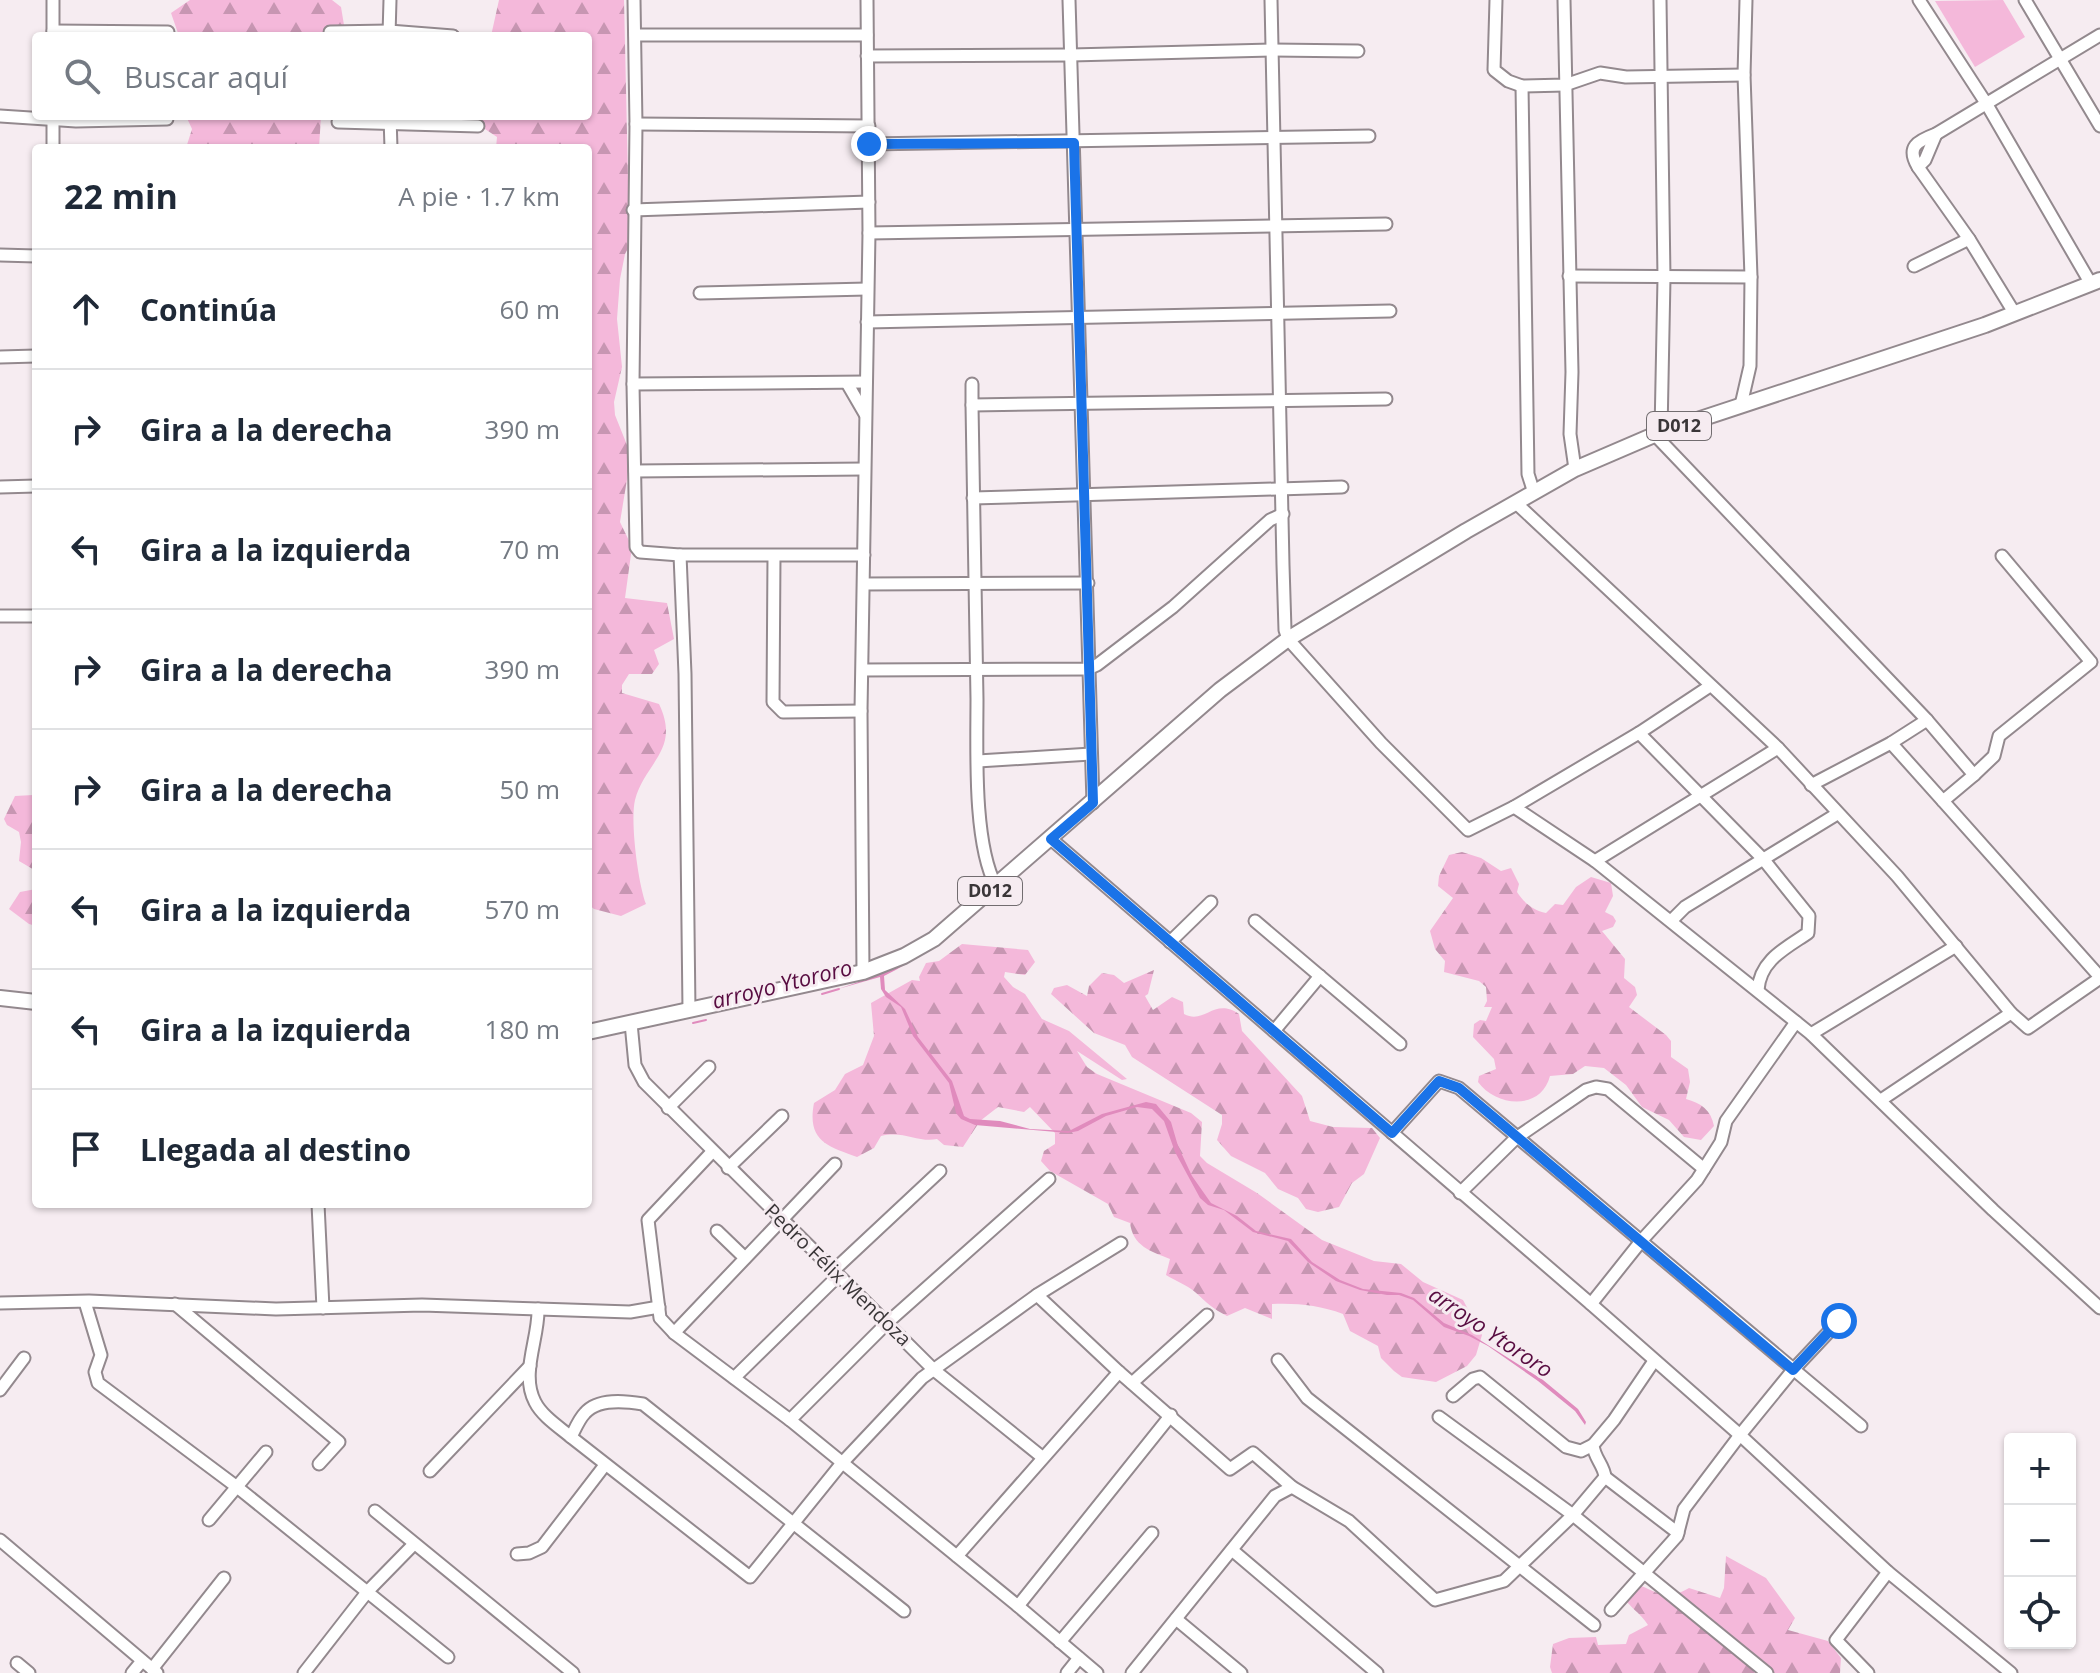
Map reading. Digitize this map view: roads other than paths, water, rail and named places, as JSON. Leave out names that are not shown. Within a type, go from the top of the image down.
[{"type":"main road","name":"D012","points":[[592,1031],[863,972],[904,956],[934,939],[1220,690],[1288,639],[1575,469],[1658,433],[2015,314],[2096,282]]},
{"type":"main road","points":[[0,998],[32,1002]]},
{"type":"street","points":[[53,0],[53,32]]},
{"type":"street","points":[[389,32],[390,0]]},
{"type":"street","points":[[634,0],[633,384],[638,550],[680,555],[864,555]]},
{"type":"street","points":[[863,972],[861,711],[869,233],[867,0]]},
{"type":"street","points":[[1069,0],[1093,803]]},
{"type":"street","points":[[1271,0],[1285,630],[1288,639],[1381,743],[1465,828],[1471,830],[1639,733],[1710,686]]},
{"type":"street","points":[[1496,0],[1494,70],[1508,81],[1522,86],[1565,85],[1600,73],[1626,77],[1744,75]]},
{"type":"street","points":[[1564,0],[1570,434],[1575,469]]},
{"type":"street","points":[[1660,0],[1664,278],[1658,433],[1927,720],[1974,775]]},
{"type":"street","points":[[1741,405],[1750,366],[1751,277],[1744,75],[1746,0]]},
{"type":"street","points":[[1919,0],[2096,282]]},
{"type":"street","points":[[2025,0],[2100,126]]},
{"type":"street","points":[[635,35],[867,35]]},
{"type":"street","points":[[2015,314],[1969,239],[1918,167],[1913,158],[1913,146],[2100,35]]},
{"type":"street","points":[[867,56],[1358,51]]},
{"type":"street","points":[[1522,86],[1528,474],[1534,493]]},
{"type":"street","points":[[0,116],[32,117]]},
{"type":"street","points":[[53,120],[53,144]]},
{"type":"street","points":[[338,122],[373,120]]},
{"type":"street","points":[[390,120],[391,144]]},
{"type":"street","points":[[403,120],[478,126]]},
{"type":"street","points":[[636,124],[869,126]]},
{"type":"street","points":[[869,144],[1369,136]]},
{"type":"street","points":[[633,210],[869,202]]},
{"type":"street","points":[[869,233],[1386,224]]},
{"type":"street","points":[[1914,266],[1969,239]]},
{"type":"street","points":[[0,255],[32,256]]},
{"type":"street","points":[[1569,276],[1751,277]]},
{"type":"street","points":[[700,293],[867,289]]},
{"type":"street","points":[[867,322],[1390,311]]},
{"type":"street","points":[[0,357],[32,356]]},
{"type":"street","points":[[633,384],[866,382]]},
{"type":"street","points":[[847,383],[866,416]]},
{"type":"street","points":[[972,384],[978,761],[983,849],[996,886]]},
{"type":"street","points":[[972,405],[1386,399]]},
{"type":"street","points":[[635,471],[864,469]]},
{"type":"street","points":[[0,478],[0,488],[32,486]]},
{"type":"street","points":[[973,498],[1342,487]]},
{"type":"street","points":[[1516,503],[1778,748],[1897,876],[2011,1013],[2028,1028],[2100,978],[1891,743]]},
{"type":"street","points":[[863,670],[1088,669],[1173,607],[1270,520],[1283,514]]},
{"type":"street","points":[[680,555],[685,674],[689,1010]]},
{"type":"street","points":[[774,556],[773,702],[783,712],[861,711]]},
{"type":"street","points":[[1943,801],[1994,756],[1999,736],[2096,664],[2002,556]]},
{"type":"street","points":[[864,584],[1088,583]]},
{"type":"street","points":[[0,616],[32,616]]},
{"type":"street","points":[[1811,785],[1891,743],[1927,720]]},
{"type":"street","points":[[1639,733],[1764,860],[1805,909],[1811,921],[1808,933],[1769,961],[1761,972],[1758,990]]},
{"type":"street","points":[[1595,861],[1778,748]]},
{"type":"street","points":[[978,761],[1091,754]]},
{"type":"street","points":[[1514,807],[1595,861],[1811,1034],[1993,1210],[2100,1308]]},
{"type":"street","points":[[1672,920],[1685,907],[1837,814]]},
{"type":"street","points":[[1051,839],[1591,1304],[1740,1435],[1888,1572],[2011,1673]]},
{"type":"street","points":[[1170,942],[1211,902]]},
{"type":"street","points":[[1255,921],[1400,1044]]},
{"type":"street","points":[[1811,1034],[1956,946]]},
{"type":"street","points":[[1274,1031],[1320,976]]},
{"type":"street","points":[[1881,1100],[2011,1013]]},
{"type":"street","points":[[1591,1304],[1704,1169],[1721,1142],[1726,1121],[1796,1022]]},
{"type":"street","name":"Pedro Félix Mendoza","points":[[631,1023],[635,1065],[644,1082],[668,1108],[934,1370],[1042,1457]]},
{"type":"street","points":[[668,1108],[709,1067]]},
{"type":"street","points":[[1392,1133],[1439,1081],[1459,1088],[1861,1426]]},
{"type":"street","points":[[1460,1193],[1516,1138],[1586,1090],[1602,1088],[1630,1107],[1704,1169]]},
{"type":"street","points":[[728,1168],[782,1116]]},
{"type":"street","points":[[712,1152],[648,1220],[660,1318],[674,1333],[790,1420],[1097,1673]]},
{"type":"street","points":[[674,1333],[835,1164]]},
{"type":"street","points":[[734,1378],[940,1171]]},
{"type":"street","points":[[790,1420],[887,1323],[1049,1179]]},
{"type":"street","points":[[318,1208],[323,1308]]},
{"type":"street","points":[[717,1231],[745,1258]]},
{"type":"street","points":[[538,1309],[530,1366],[533,1400],[551,1420],[605,1465],[750,1577],[842,1463],[922,1378],[1037,1295],[1121,1243]]},
{"type":"street","points":[[1037,1295],[1230,1469],[1253,1453],[1292,1487],[1349,1521],[1435,1600],[1504,1581],[1573,1515],[1605,1477]]},
{"type":"street","points":[[0,1303],[85,1302],[276,1309],[422,1305],[630,1312],[659,1307]]},
{"type":"street","points":[[85,1302],[101,1355],[95,1372],[98,1383],[237,1487],[448,1657]]},
{"type":"street","points":[[175,1304],[339,1442],[319,1464]]},
{"type":"street","points":[[1132,1383],[1207,1315]]},
{"type":"street","points":[[1611,1610],[1678,1533],[1684,1509],[1740,1435],[1793,1370],[1839,1321]]},
{"type":"street","points":[[0,1390],[24,1358]]},
{"type":"street","points":[[1278,1360],[1307,1398],[1594,1625]]},
{"type":"street","points":[[1453,1396],[1480,1377],[1566,1447],[1581,1451],[1593,1445],[1614,1420],[1654,1361]]},
{"type":"street","points":[[430,1471],[530,1366]]},
{"type":"street","points":[[957,1556],[1119,1372]]},
{"type":"street","points":[[571,1437],[584,1413],[594,1406],[606,1403],[643,1404],[904,1611]]},
{"type":"street","points":[[1018,1606],[1171,1415]]},
{"type":"street","points":[[1439,1417],[1573,1515],[1767,1673]]},
{"type":"street","points":[[1593,1445],[1593,1454],[1605,1477],[1678,1533]]},
{"type":"street","points":[[209,1520],[266,1452]]},
{"type":"street","points":[[517,1554],[536,1551],[548,1541],[605,1465]]},
{"type":"street","points":[[1132,1673],[1275,1496],[1292,1487]]},
{"type":"street","points":[[375,1511],[573,1673]]},
{"type":"street","points":[[1060,1642],[1152,1533]]},
{"type":"street","points":[[0,1540],[155,1671],[224,1578]]},
{"type":"street","points":[[304,1673],[368,1591],[414,1544]]},
{"type":"street","points":[[1232,1550],[1377,1673]]},
{"type":"street","points":[[1868,1673],[1836,1640],[1888,1572]]},
{"type":"street","points":[[1176,1619],[1241,1673]]},
{"type":"street","points":[[1067,1673],[1079,1658]]},
{"type":"street","points":[[132,1673],[142,1661]]},
{"type":"street","points":[[17,1663],[29,1673]]},
{"type":"waterway","name":"arroyo Ytororo","points":[[822,994],[839,989]]},
{"type":"waterway","name":"arroyo Ytororo","points":[[693,1023],[706,1020]]}]
